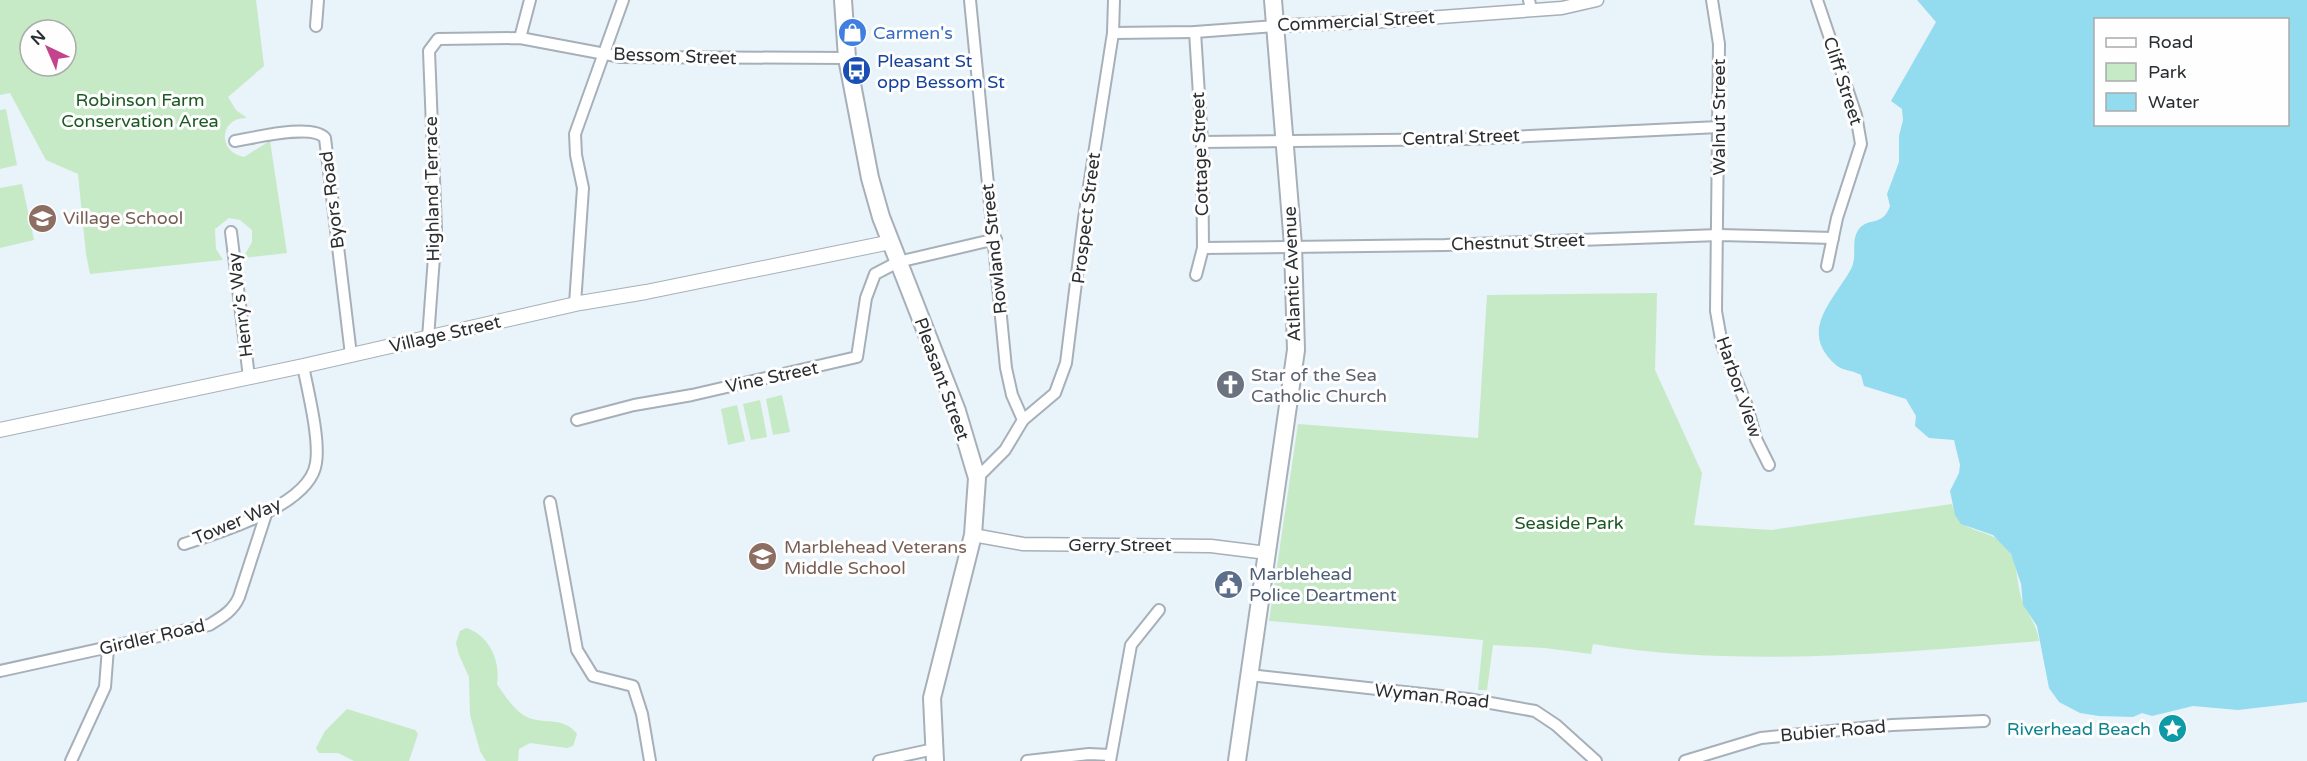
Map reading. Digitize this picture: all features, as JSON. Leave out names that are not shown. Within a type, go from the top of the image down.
[{"type":"main road","name":"Pleasant Street","points":[[843,0],[847,58],[870,178],[898,262],[954,402],[976,478],[973,535],[932,698],[935,755]]},
{"type":"main road","name":"Atlantic Avenue","points":[[1237,761],[1296,351],[1293,245],[1273,0]]},
{"type":"main road","name":"Village Street","points":[[0,430],[249,378],[575,304],[891,242]]},
{"type":"street","points":[[316,26],[318,0]]},
{"type":"street","points":[[520,38],[530,0]]},
{"type":"street","points":[[575,304],[583,188],[576,155],[575,134],[623,0]]},
{"type":"street","name":"Rowland Street","points":[[970,0],[986,180],[996,239],[1006,368],[1012,395],[1023,420]]},
{"type":"street","name":"Prospect Street","points":[[1023,420],[1055,393],[1065,369],[1073,322],[1084,218],[1113,33],[1114,0]]},
{"type":"street","name":"Commercial Street","points":[[1113,33],[1195,32],[1386,21],[1530,5],[1562,8],[1597,0]]},
{"type":"street","name":"Walnut Street","points":[[1712,0],[1719,44],[1719,235]]},
{"type":"street","name":"Cliff Street","points":[[1817,0],[1856,115],[1861,144],[1827,266]]},
{"type":"street","name":"Cottage Street","points":[[1195,32],[1202,142],[1203,248],[1196,275]]},
{"type":"street","name":"Bessom Street","points":[[434,42],[443,38],[520,38],[621,57],[847,58]]},
{"type":"street","name":"Highland Terrace","points":[[434,42],[429,51],[436,230],[435,336]]},
{"type":"street","name":"Central Street","points":[[1202,142],[1468,139],[1719,127]]},
{"type":"street","name":"Byors Road","points":[[235,141],[304,130],[316,132],[325,138],[351,355]]},
{"type":"street","name":"Henry's Way","points":[[231,232],[249,378]]},
{"type":"street","name":"Chestnut Street","points":[[1203,248],[1445,244],[1719,235],[1833,238]]},
{"type":"street","name":"Harbor View","points":[[1719,235],[1716,311],[1719,331],[1734,377],[1747,406],[1756,439],[1769,465]]},
{"type":"street","points":[[898,262],[996,239]]},
{"type":"street","name":"Vine Street","points":[[577,420],[634,405],[692,395],[857,357],[870,282],[874,274],[898,262]]},
{"type":"street","name":"Tower Way","points":[[184,544],[231,528],[267,511],[305,486],[312,478],[317,450],[303,366]]},
{"type":"street","points":[[976,478],[1005,450],[1023,420]]},
{"type":"street","points":[[550,502],[577,650],[593,676],[633,686],[642,714],[650,761]]},
{"type":"street","name":"Girdler Road","points":[[0,671],[209,625],[235,606],[243,589],[267,511]]},
{"type":"street","name":"Gerry Street","points":[[973,535],[1023,544],[1211,546],[1267,553]]},
{"type":"street","points":[[1027,761],[1089,754],[1110,758],[1131,645],[1159,610]]},
{"type":"street","points":[[71,761],[105,687],[108,648]]},
{"type":"street","name":"Wyman Road","points":[[1249,675],[1519,707],[1535,711],[1557,725],[1596,761]]},
{"type":"street","name":"Bubier Road","points":[[1685,761],[1761,738],[1892,725],[1984,721]]},
{"type":"street","points":[[879,761],[935,755]]},
{"type":"green space","name":"Robinson Farm Conservation Area","points":[[0,0],[256,0],[264,66],[228,97],[236,110],[247,118],[231,123],[225,135],[229,149],[244,157],[270,141],[287,253],[243,258],[252,242],[252,230],[240,220],[229,218],[215,229],[216,249],[223,260],[90,274],[78,174],[46,160],[10,93],[0,95]]},
{"type":"green space","points":[[6,109],[17,165],[0,169],[0,110]]},
{"type":"green space","points":[[22,184],[34,240],[0,248],[0,188]]},
{"type":"green space","name":"Seaside Park","points":[[1657,293],[1655,370],[1702,473],[1694,525],[1771,530],[1952,504],[1961,522],[1999,540],[2010,553],[2022,600],[2039,641],[1872,654],[1760,657],[1648,651],[1593,644],[1591,654],[1493,645],[1487,690],[1478,690],[1483,640],[1269,621],[1298,424],[1478,438],[1487,295]]},
{"type":"green space","points":[[782,395],[790,432],[773,435],[766,399]]},
{"type":"green space","points":[[760,400],[767,437],[751,440],[743,404]]},
{"type":"green space","points":[[737,405],[745,441],[728,445],[721,409]]},
{"type":"green space","points":[[466,628],[481,636],[492,650],[497,667],[497,684],[511,704],[529,718],[567,725],[577,734],[573,746],[567,748],[530,743],[519,749],[518,761],[486,761],[480,751],[470,715],[469,677],[456,643],[460,631]]},
{"type":"green space","points":[[347,709],[415,730],[418,734],[409,761],[354,761],[338,753],[319,753],[316,748],[325,731]]},
{"type":"water","points":[[1917,0],[2307,0],[2307,702],[2238,710],[2193,706],[2152,716],[2142,713],[2133,717],[2099,716],[2080,713],[2059,702],[2049,688],[2037,626],[2023,605],[2021,584],[2011,554],[1993,535],[1961,524],[1955,515],[1950,491],[1959,473],[1960,465],[1954,440],[1929,438],[1915,426],[1916,416],[1906,399],[1864,386],[1861,375],[1836,365],[1825,352],[1820,340],[1819,328],[1822,316],[1853,264],[1856,234],[1863,225],[1883,217],[1890,206],[1887,194],[1899,162],[1899,136],[1903,120],[1902,109],[1891,101],[1936,22]]},
{"type":"place","name":"Carmen's","points":[[852,33]]},
{"type":"place","name":"Pleasant St opp Bessom St","points":[[856,71]]},
{"type":"place","name":"Village School","points":[[42,218]]},
{"type":"place","name":"Star of the Sea Catholic Church","points":[[1230,385]]},
{"type":"place","name":"Marblehead Veterans Middle School","points":[[763,557]]},
{"type":"place","name":"Marblehead Police Deartment","points":[[1228,584]]},
{"type":"place","name":"Riverhead Beach","points":[[2172,729]]}]
